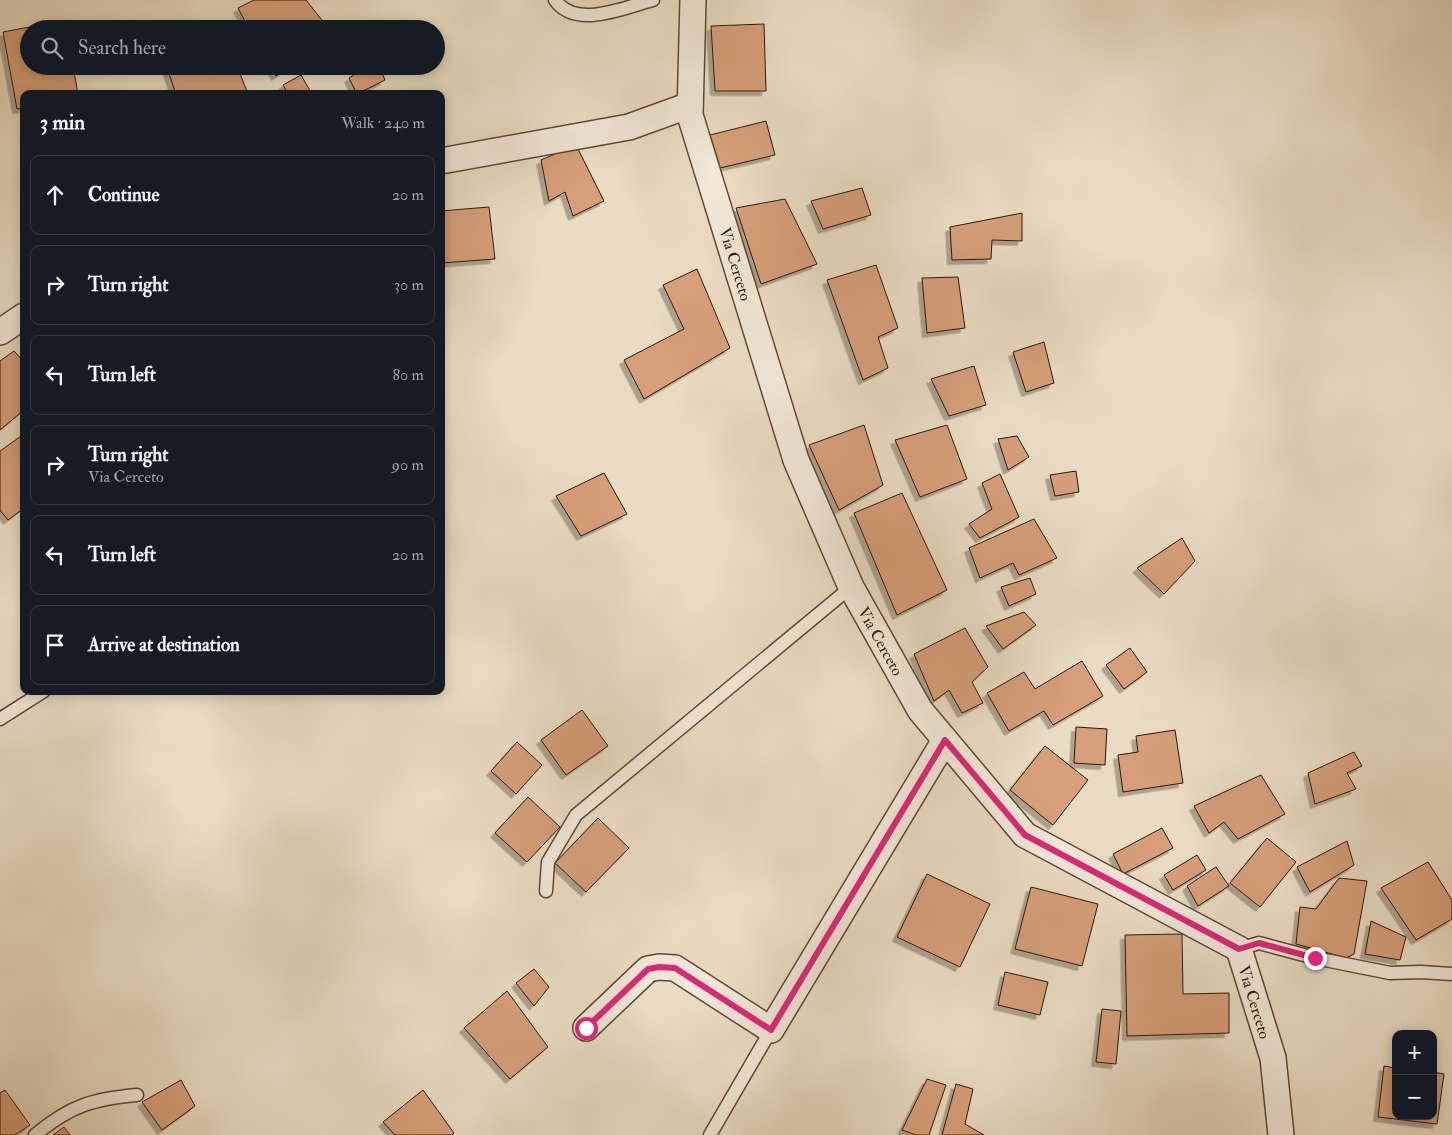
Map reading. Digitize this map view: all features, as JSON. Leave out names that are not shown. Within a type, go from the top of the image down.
[{"type":"street","name":"Via Cerceto","points":[[693,0],[690,114],[796,460],[851,587],[920,710],[1025,835],[1239,949],[1273,1058],[1281,1135]]},
{"type":"street","points":[[445,160],[629,127],[690,104]]},
{"type":"street","points":[[0,332],[20,319]]},
{"type":"street","points":[[586,1028],[648,969],[659,967],[675,968],[771,1030],[945,740]]},
{"type":"lane","points":[[555,0],[570,12],[585,16],[653,0]]},
{"type":"lane","points":[[546,890],[548,862],[576,815],[851,587]]},
{"type":"lane","points":[[0,719],[38,695]]},
{"type":"lane","points":[[1239,949],[1259,943],[1315,958],[1390,974],[1422,972],[1452,974]]},
{"type":"lane","points":[[710,1135],[771,1030]]},
{"type":"lane","points":[[35,1135],[67,1111],[102,1098],[137,1095]]},
{"type":"building","points":[[254,0],[306,0],[322,20],[244,20],[238,8]]},
{"type":"building","points":[[764,24],[766,91],[715,91],[711,26]]},
{"type":"building","points":[[20,29],[20,75],[75,75],[77,90],[20,90],[20,109],[17,109],[3,32]]},
{"type":"building","points":[[169,75],[241,75],[246,90],[175,90]]},
{"type":"building","points":[[301,75],[310,90],[286,90],[283,85]]},
{"type":"building","points":[[354,75],[383,75],[385,80],[365,90],[355,90],[349,78]]},
{"type":"building","points":[[766,121],[775,155],[720,168],[710,135]]},
{"type":"building","points":[[576,145],[604,201],[573,216],[565,192],[549,201],[541,160]]},
{"type":"building","points":[[862,188],[871,215],[823,229],[811,201]]},
{"type":"building","points":[[785,199],[817,264],[761,284],[736,208]]},
{"type":"building","points":[[489,207],[495,259],[445,263],[445,211]]},
{"type":"building","points":[[1022,213],[1022,241],[992,240],[991,259],[952,260],[950,227]]},
{"type":"building","points":[[876,265],[898,328],[878,337],[888,368],[863,380],[827,280]]},
{"type":"building","points":[[697,269],[730,348],[644,399],[624,360],[684,329],[663,285]]},
{"type":"building","points":[[958,277],[965,328],[927,333],[922,278]]},
{"type":"building","points":[[1044,342],[1054,383],[1026,392],[1013,352]]},
{"type":"building","points":[[14,351],[20,358],[20,413],[0,430],[0,361]]},
{"type":"building","points":[[974,366],[986,405],[949,416],[931,379]]},
{"type":"building","points":[[864,425],[883,485],[839,510],[809,445]]},
{"type":"building","points":[[947,425],[967,479],[920,497],[895,440]]},
{"type":"building","points":[[1017,436],[1029,457],[1008,470],[998,439]]},
{"type":"building","points":[[20,437],[20,511],[8,520],[0,510],[0,451]]},
{"type":"building","points":[[1076,471],[1079,492],[1055,496],[1050,475]]},
{"type":"building","points":[[604,473],[627,514],[581,536],[556,496]]},
{"type":"building","points":[[1000,474],[1019,517],[980,538],[969,524],[992,509],[982,483]]},
{"type":"building","points":[[902,493],[947,590],[897,615],[854,513]]},
{"type":"building","points":[[1034,519],[1057,558],[1019,575],[1013,563],[980,578],[969,548]]},
{"type":"building","points":[[1182,538],[1195,561],[1164,594],[1137,568]]},
{"type":"building","points":[[1030,578],[1036,594],[1009,606],[1001,587]]},
{"type":"building","points":[[1024,612],[1036,625],[1003,649],[986,626]]},
{"type":"building","points":[[965,628],[988,667],[972,682],[983,703],[962,713],[949,690],[934,701],[914,654]]},
{"type":"building","points":[[1130,648],[1147,672],[1124,689],[1106,665]]},
{"type":"building","points":[[1082,661],[1103,696],[1053,725],[1044,711],[1009,731],[987,693],[1024,672],[1035,689]]},
{"type":"building","points":[[582,710],[608,746],[566,775],[541,740]]},
{"type":"building","points":[[1076,727],[1107,729],[1105,765],[1074,763]]},
{"type":"building","points":[[1175,730],[1183,783],[1123,792],[1118,755],[1138,752],[1136,736]]},
{"type":"building","points":[[517,742],[542,765],[516,794],[491,771]]},
{"type":"building","points":[[1045,746],[1088,780],[1053,825],[1010,790]]},
{"type":"building","points":[[1354,752],[1362,766],[1347,773],[1356,789],[1315,804],[1308,773]]},
{"type":"building","points":[[1261,775],[1285,814],[1238,839],[1224,822],[1209,833],[1194,806]]},
{"type":"building","points":[[528,797],[560,827],[527,862],[495,833]]},
{"type":"building","points":[[598,818],[629,848],[586,892],[555,863]]},
{"type":"building","points":[[1162,828],[1173,848],[1123,874],[1113,854]]},
{"type":"building","points":[[1267,838],[1296,862],[1260,907],[1230,883]]},
{"type":"building","points":[[1347,841],[1354,865],[1310,892],[1297,867]]},
{"type":"building","points":[[1197,855],[1206,870],[1173,890],[1164,875]]},
{"type":"building","points":[[1428,862],[1452,900],[1452,919],[1416,940],[1381,888]]},
{"type":"building","points":[[1216,867],[1229,886],[1198,906],[1187,886]]},
{"type":"building","points":[[927,874],[990,904],[960,967],[897,937]]},
{"type":"building","points":[[1339,878],[1367,881],[1354,954],[1346,958],[1296,944],[1300,907],[1316,909]]},
{"type":"building","points":[[1031,887],[1098,904],[1082,966],[1015,949]]},
{"type":"building","points":[[1371,921],[1406,937],[1400,960],[1365,954]]},
{"type":"building","points":[[1182,934],[1183,994],[1229,993],[1229,1033],[1127,1036],[1125,935]]},
{"type":"building","points":[[534,969],[549,987],[534,1006],[516,983]]},
{"type":"building","points":[[1005,972],[1048,982],[1040,1015],[998,1005]]},
{"type":"building","points":[[507,991],[548,1047],[510,1079],[464,1028]]},
{"type":"building","points":[[1102,1009],[1121,1011],[1116,1064],[1096,1062]]},
{"type":"building","points":[[1384,1066],[1392,1067],[1392,1119],[1378,1117]]},
{"type":"building","points":[[1437,1073],[1444,1074],[1437,1124],[1403,1120],[1437,1120]]},
{"type":"building","points":[[927,1079],[946,1085],[929,1135],[916,1135],[902,1130]]},
{"type":"building","points":[[181,1080],[195,1106],[162,1130],[142,1102]]},
{"type":"building","points":[[956,1084],[973,1089],[965,1124],[984,1135],[942,1135]]},
{"type":"building","points":[[5,1090],[30,1125],[15,1135],[0,1135],[0,1093]]},
{"type":"building","points":[[423,1090],[454,1133],[452,1135],[395,1135],[383,1122]]},
{"type":"building","points":[[64,1127],[70,1135],[53,1135]]},
{"type":"route","points":[[586,1028],[648,969],[659,967],[675,968],[771,1030],[945,740],[1025,835],[1239,949],[1259,943],[1315,958]]}]
